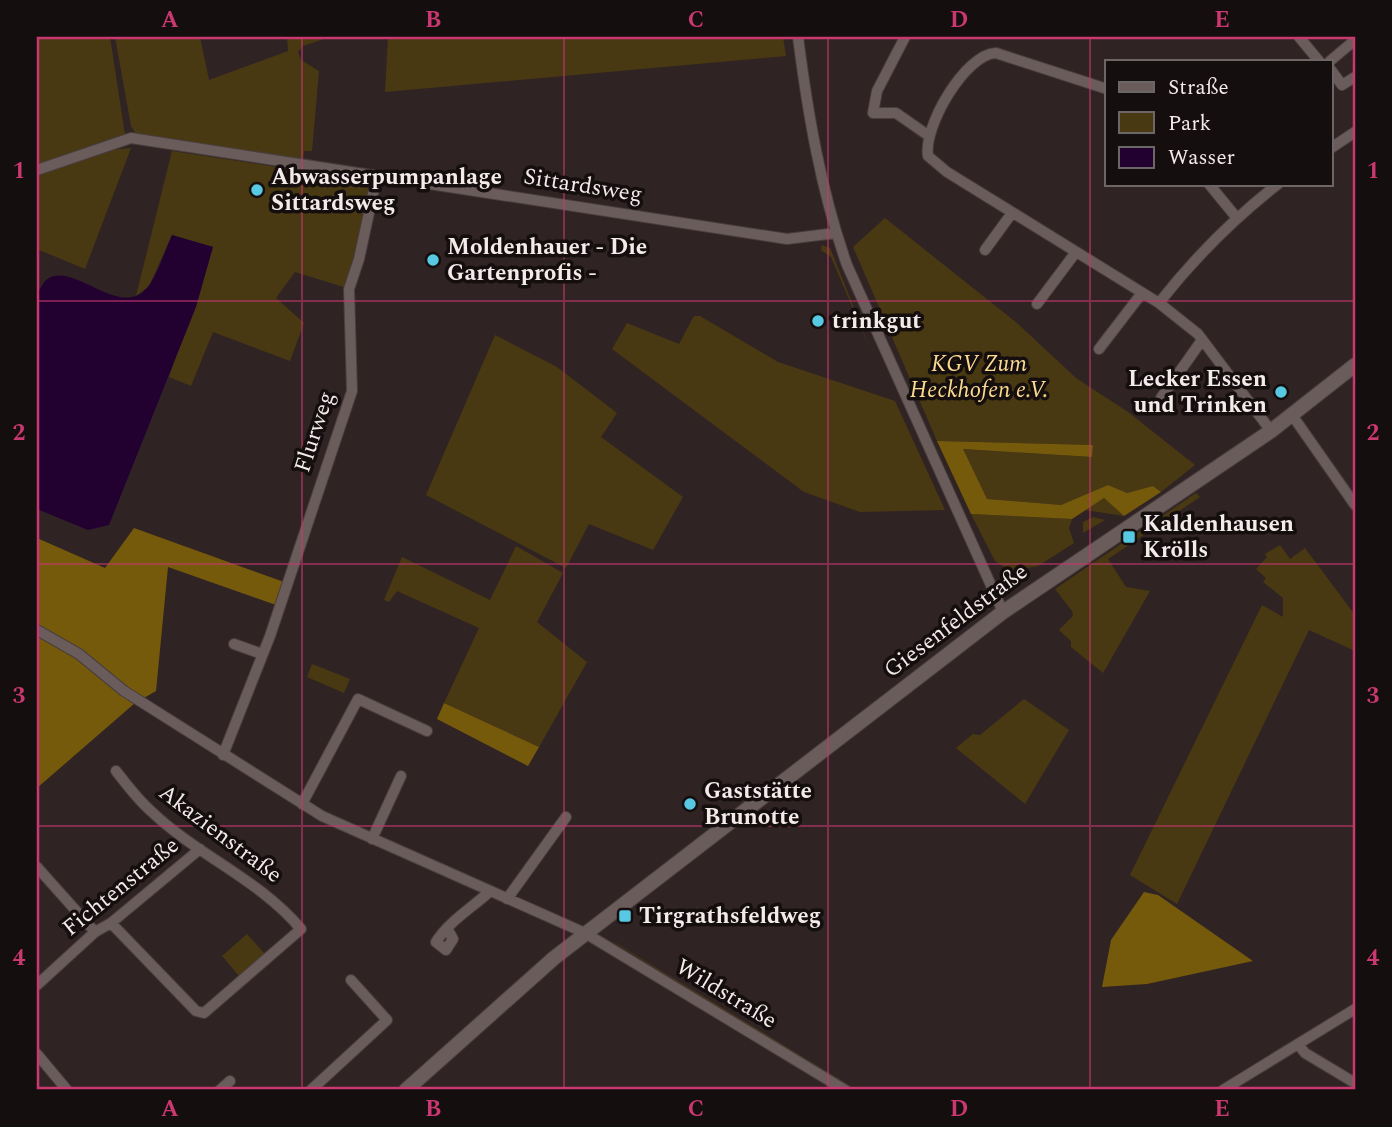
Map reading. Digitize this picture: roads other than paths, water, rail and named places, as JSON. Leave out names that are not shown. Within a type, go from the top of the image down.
[{"type":"main road","name":"Giesenfeldstraße","points":[[406,1090],[590,930],[1003,612],[1271,430],[1355,365]]},
{"type":"street","points":[[798,37],[809,119],[836,233],[862,302],[1003,612]]},
{"type":"street","points":[[905,37],[877,91],[873,113],[896,113],[929,136]]},
{"type":"street","points":[[1299,37],[1318,60]]},
{"type":"street","points":[[1331,60],[1355,40]]},
{"type":"street","points":[[1105,88],[996,53],[986,53],[964,74],[946,99],[929,136],[928,156],[937,165],[1012,213],[1159,303],[1202,340],[1271,430]]},
{"type":"street","points":[[1332,72],[1342,85],[1355,77]]},
{"type":"street","points":[[1332,147],[1355,132]]},
{"type":"street","name":"Sittardsweg","points":[[37,170],[131,138],[787,239],[836,233]]},
{"type":"street","name":"Flurweg","points":[[223,755],[262,654],[352,391],[349,289],[375,185],[373,176]]},
{"type":"street","points":[[1211,186],[1236,217]]},
{"type":"street","points":[[1159,303],[1196,256],[1236,217],[1275,186]]},
{"type":"street","points":[[985,250],[1012,213]]},
{"type":"street","points":[[1037,304],[1076,252]]},
{"type":"street","points":[[1099,349],[1142,293]]},
{"type":"street","points":[[1161,398],[1202,340]]},
{"type":"street","points":[[1292,415],[1351,490],[1355,505]]},
{"type":"street","points":[[37,631],[85,658],[124,691],[302,804],[489,892],[590,930]]},
{"type":"street","points":[[234,644],[262,654]]},
{"type":"street","points":[[302,804],[358,699],[428,731]]},
{"type":"street","name":"Akazienstraße","points":[[111,923],[196,1012],[204,1013],[301,929],[286,911],[254,885],[152,813],[116,771]]},
{"type":"street","points":[[372,839],[401,776]]},
{"type":"street","points":[[507,899],[566,817]]},
{"type":"street","name":"Fichtenstraße","points":[[37,985],[95,932],[111,923],[200,849]]},
{"type":"street","points":[[37,867],[95,932]]},
{"type":"street","points":[[448,930],[489,892]]},
{"type":"street","name":"Wildstraße","points":[[590,930],[845,1090]]},
{"type":"street","points":[[311,1090],[387,1020],[351,980]]},
{"type":"street","points":[[1223,1090],[1355,1009]]},
{"type":"street","points":[[1298,1044],[1305,1053],[1355,1083]]},
{"type":"street","points":[[37,1054],[67,1090]]},
{"type":"street","points":[[220,1090],[230,1081]]},
{"type":"water","points":[[172,235],[213,247],[196,307],[109,525],[88,530],[37,509],[37,293],[46,280],[57,276],[70,277],[112,295],[126,298],[139,295],[153,279]]},
{"type":"place","name":"Abwasserpumpanlage Sittardsweg","points":[[257,190]]},
{"type":"place","name":"Moldenhauer - Die Gartenprofis -","points":[[433,260]]},
{"type":"place","name":"trinkgut","points":[[818,321]]},
{"type":"place","name":"Lecker Essen und Trinken","points":[[1281,392]]},
{"type":"place","name":"Kaldenhausen Krölls","points":[[1129,537]]},
{"type":"place","name":"Gaststätte Brunotte","points":[[690,804]]},
{"type":"place","name":"Tirgrathsfeldweg","points":[[625,916]]},
{"type":"park label","name":"KGV Zum Heckhofen e.V.","points":[[979,377]]}]
